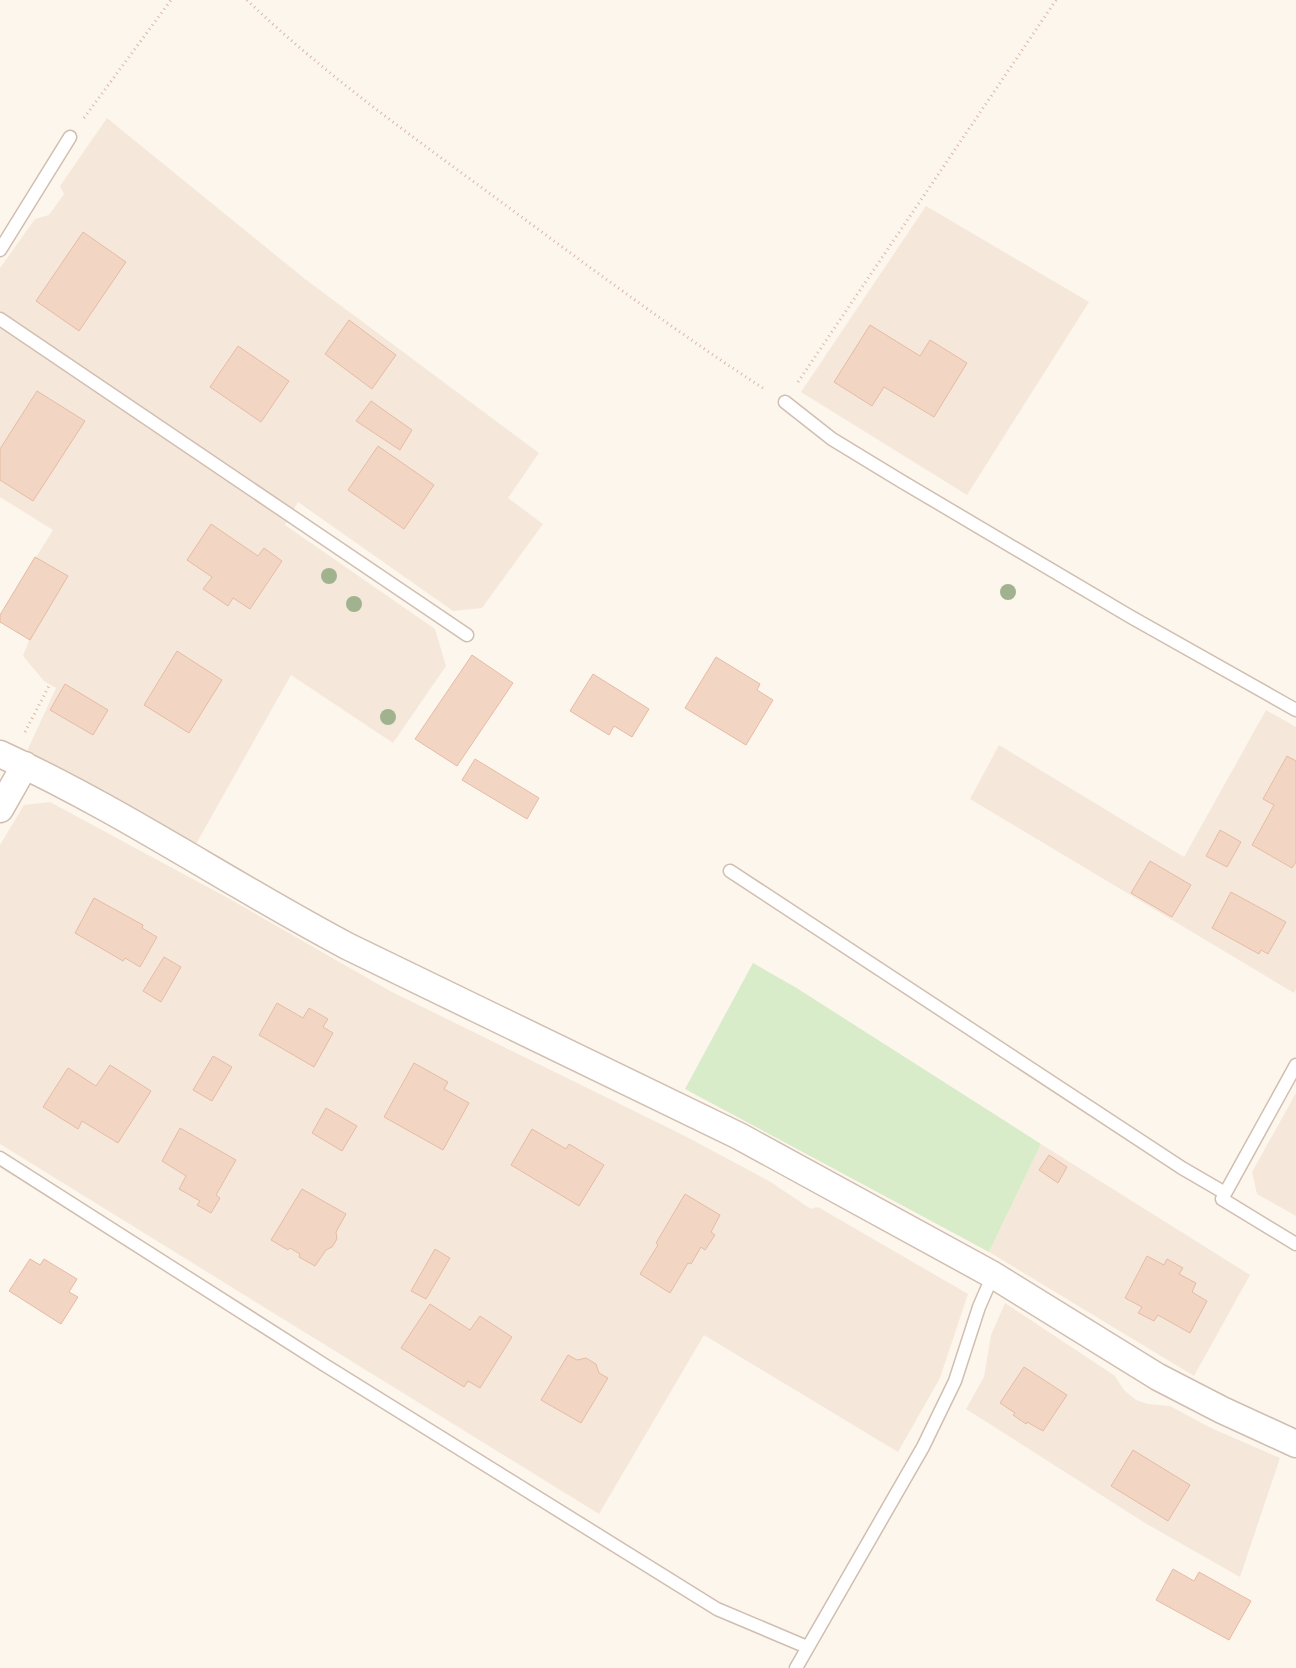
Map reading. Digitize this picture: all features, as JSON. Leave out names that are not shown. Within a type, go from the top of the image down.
[{"type":"street","points":[[0,809],[12,759],[176,849],[299,921],[739,1136],[993,1275],[1158,1376],[1222,1410],[1296,1444]]},
{"type":"lane","points":[[0,250],[70,137]]},
{"type":"lane","points":[[0,319],[467,634]]},
{"type":"lane","points":[[785,402],[832,439],[900,481],[1123,613],[1296,710]]},
{"type":"lane","points":[[730,871],[1182,1168],[1225,1193]]},
{"type":"lane","points":[[1296,1065],[1222,1199],[1296,1244]]},
{"type":"lane","points":[[0,1158],[323,1364],[717,1608],[807,1647]]},
{"type":"lane","points":[[796,1668],[923,1447],[955,1381],[979,1307],[993,1275]]},
{"type":"path","points":[[70,137],[171,0]]},
{"type":"path","points":[[247,0],[289,40],[401,128],[699,348],[785,402],[1056,0]]},
{"type":"path","points":[[12,759],[50,684]]},
{"type":"shaded area","points":[[107,118],[305,279],[539,453],[508,498],[543,524],[482,608],[453,611],[298,502],[285,525],[435,629],[446,666],[393,743],[291,675],[196,844],[27,751],[56,688],[44,681],[23,656],[29,640],[0,622],[0,615],[53,530],[0,497],[0,268],[35,219],[49,215],[64,194],[60,186]]},
{"type":"shaded area","points":[[926,206],[1089,302],[967,495],[801,392]]},
{"type":"shaded area","points":[[1266,710],[1296,727],[1296,989],[1294,993],[970,799],[999,745],[1184,857]]},
{"type":"shaded area","points":[[50,802],[228,898],[390,991],[683,1135],[769,1181],[811,1209],[818,1207],[968,1294],[940,1378],[898,1452],[704,1335],[599,1514],[0,1144],[0,845],[24,805]]},
{"type":"shaded area","points":[[1296,1093],[1296,1216],[1257,1194],[1252,1172]]},
{"type":"shaded area","points":[[1041,1144],[1250,1275],[1194,1376],[989,1252]]},
{"type":"shaded area","points":[[1005,1303],[1115,1376],[1124,1390],[1136,1400],[1148,1404],[1170,1406],[1211,1428],[1280,1458],[1240,1577],[1145,1523],[966,1409],[984,1377],[991,1335]]},
{"type":"green space","points":[[753,963],[795,987],[1041,1144],[989,1252],[685,1089]]},
{"type":"building","points":[[83,232],[126,262],[79,331],[36,301]]},
{"type":"building","points":[[349,320],[396,355],[372,389],[325,354]]},
{"type":"building","points":[[870,325],[920,356],[930,340],[967,363],[934,417],[884,387],[872,406],[834,382]]},
{"type":"building","points":[[238,346],[289,381],[261,422],[210,387]]},
{"type":"building","points":[[37,391],[85,421],[33,501],[0,480],[0,449]]},
{"type":"building","points":[[371,401],[412,430],[400,450],[356,421]]},
{"type":"building","points":[[378,446],[434,485],[404,529],[348,490]]},
{"type":"building","points":[[211,524],[258,556],[264,548],[282,561],[250,609],[233,598],[228,606],[203,589],[212,577],[187,560]]},
{"type":"building","points":[[35,557],[68,576],[30,640],[0,622],[0,615]]},
{"type":"building","points":[[177,651],[222,680],[189,733],[144,705]]},
{"type":"building","points":[[472,655],[513,683],[457,766],[415,739]]},
{"type":"building","points":[[716,657],[760,684],[757,690],[773,700],[746,745],[685,708]]},
{"type":"building","points":[[593,674],[649,709],[632,737],[614,726],[609,735],[570,711]]},
{"type":"building","points":[[65,684],[108,710],[93,735],[50,710]]},
{"type":"building","points":[[1287,756],[1296,761],[1296,862],[1292,868],[1252,845],[1274,805],[1263,799]]},
{"type":"building","points":[[475,759],[539,798],[527,819],[462,780]]},
{"type":"building","points":[[1220,830],[1241,842],[1227,867],[1206,856]]},
{"type":"building","points":[[1150,861],[1191,885],[1172,917],[1131,893]]},
{"type":"building","points":[[1231,892],[1286,922],[1268,954],[1261,950],[1259,954],[1212,928]]},
{"type":"building","points":[[94,898],[143,925],[142,928],[157,937],[140,967],[125,958],[123,961],[75,933]]},
{"type":"building","points":[[164,957],[181,967],[161,1002],[143,991]]},
{"type":"building","points":[[277,1003],[303,1018],[309,1008],[328,1019],[323,1027],[333,1033],[314,1067],[259,1035]]},
{"type":"building","points":[[213,1056],[232,1067],[212,1101],[193,1090]]},
{"type":"building","points":[[414,1063],[448,1082],[444,1089],[469,1103],[443,1150],[384,1117]]},
{"type":"building","points":[[110,1065],[151,1091],[118,1143],[82,1121],[78,1129],[43,1107],[68,1068],[96,1086]]},
{"type":"building","points":[[326,1108],[357,1126],[342,1151],[312,1133]]},
{"type":"building","points":[[180,1128],[236,1160],[216,1195],[220,1198],[211,1213],[197,1205],[200,1201],[179,1189],[186,1176],[162,1161]]},
{"type":"building","points":[[532,1129],[566,1149],[569,1144],[604,1165],[579,1206],[511,1165]]},
{"type":"building","points":[[1049,1155],[1067,1167],[1058,1183],[1039,1170]]},
{"type":"building","points":[[302,1189],[346,1214],[336,1232],[337,1239],[332,1247],[326,1250],[315,1266],[299,1257],[300,1254],[290,1248],[288,1250],[271,1240]]},
{"type":"building","points":[[685,1194],[720,1215],[711,1232],[715,1235],[705,1250],[701,1247],[691,1264],[688,1263],[670,1293],[640,1274]]},
{"type":"building","points":[[435,1249],[450,1258],[426,1299],[411,1291]]},
{"type":"building","points":[[1147,1256],[1164,1265],[1167,1259],[1183,1268],[1179,1274],[1196,1283],[1192,1292],[1207,1301],[1190,1333],[1158,1315],[1154,1321],[1138,1313],[1142,1307],[1125,1298]]},
{"type":"building","points":[[30,1259],[40,1265],[44,1259],[77,1279],[69,1292],[78,1297],[61,1324],[9,1291]]},
{"type":"building","points":[[430,1304],[470,1330],[480,1316],[512,1337],[480,1388],[468,1381],[464,1387],[401,1348]]},
{"type":"building","points":[[568,1355],[577,1360],[586,1358],[596,1364],[599,1373],[608,1378],[581,1423],[541,1400]]},
{"type":"building","points":[[1024,1367],[1067,1395],[1043,1431],[1027,1422],[1026,1424],[1013,1415],[1015,1413],[1000,1403]]},
{"type":"building","points":[[1133,1450],[1190,1485],[1168,1521],[1111,1486]]},
{"type":"building","points":[[1173,1569],[1194,1581],[1199,1572],[1251,1601],[1229,1640],[1156,1600]]}]
